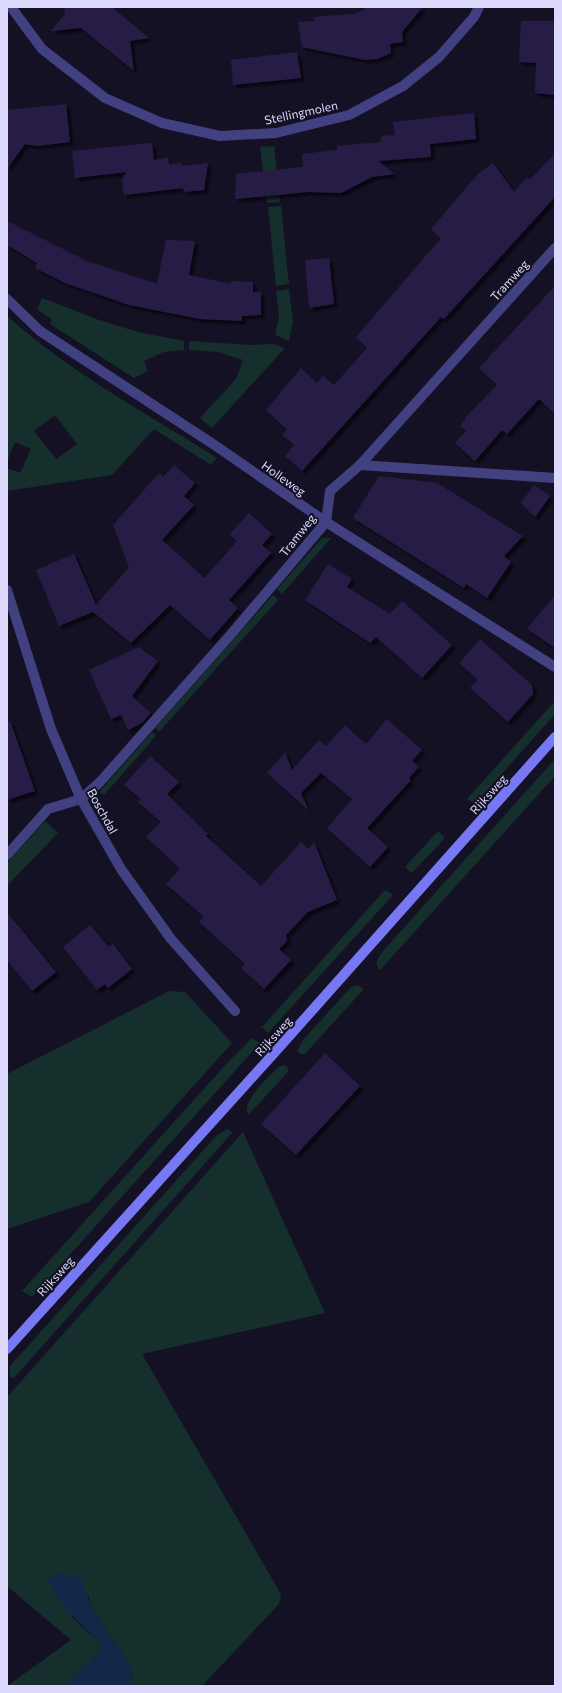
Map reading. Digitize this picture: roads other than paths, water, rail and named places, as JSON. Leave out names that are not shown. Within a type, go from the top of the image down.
[{"type":"main road","name":"Rijksweg","points":[[7,1349],[276,1051],[555,737]]},
{"type":"street","name":"Stellingmolen","points":[[11,7],[42,49],[105,98],[162,123],[220,136],[276,133],[349,115],[403,86],[439,58],[474,17],[478,7]]},
{"type":"street","name":"Tramweg","points":[[81,799],[100,782],[234,632],[326,522],[330,492],[360,465],[555,248]]},
{"type":"street","name":"Holleweg","points":[[7,298],[40,331],[213,444],[326,522],[555,667]]},
{"type":"street","points":[[360,465],[555,478]]},
{"type":"street","name":"Boschdal","points":[[7,590],[51,729],[81,799],[121,869],[171,938],[235,1011]]},
{"type":"street","points":[[7,855],[48,809],[81,799]]},
{"type":"water","points":[[59,1573],[81,1578],[91,1606],[115,1644],[125,1656],[132,1671],[131,1686],[66,1686],[96,1656],[101,1644],[72,1615],[53,1591],[48,1581]]}]
